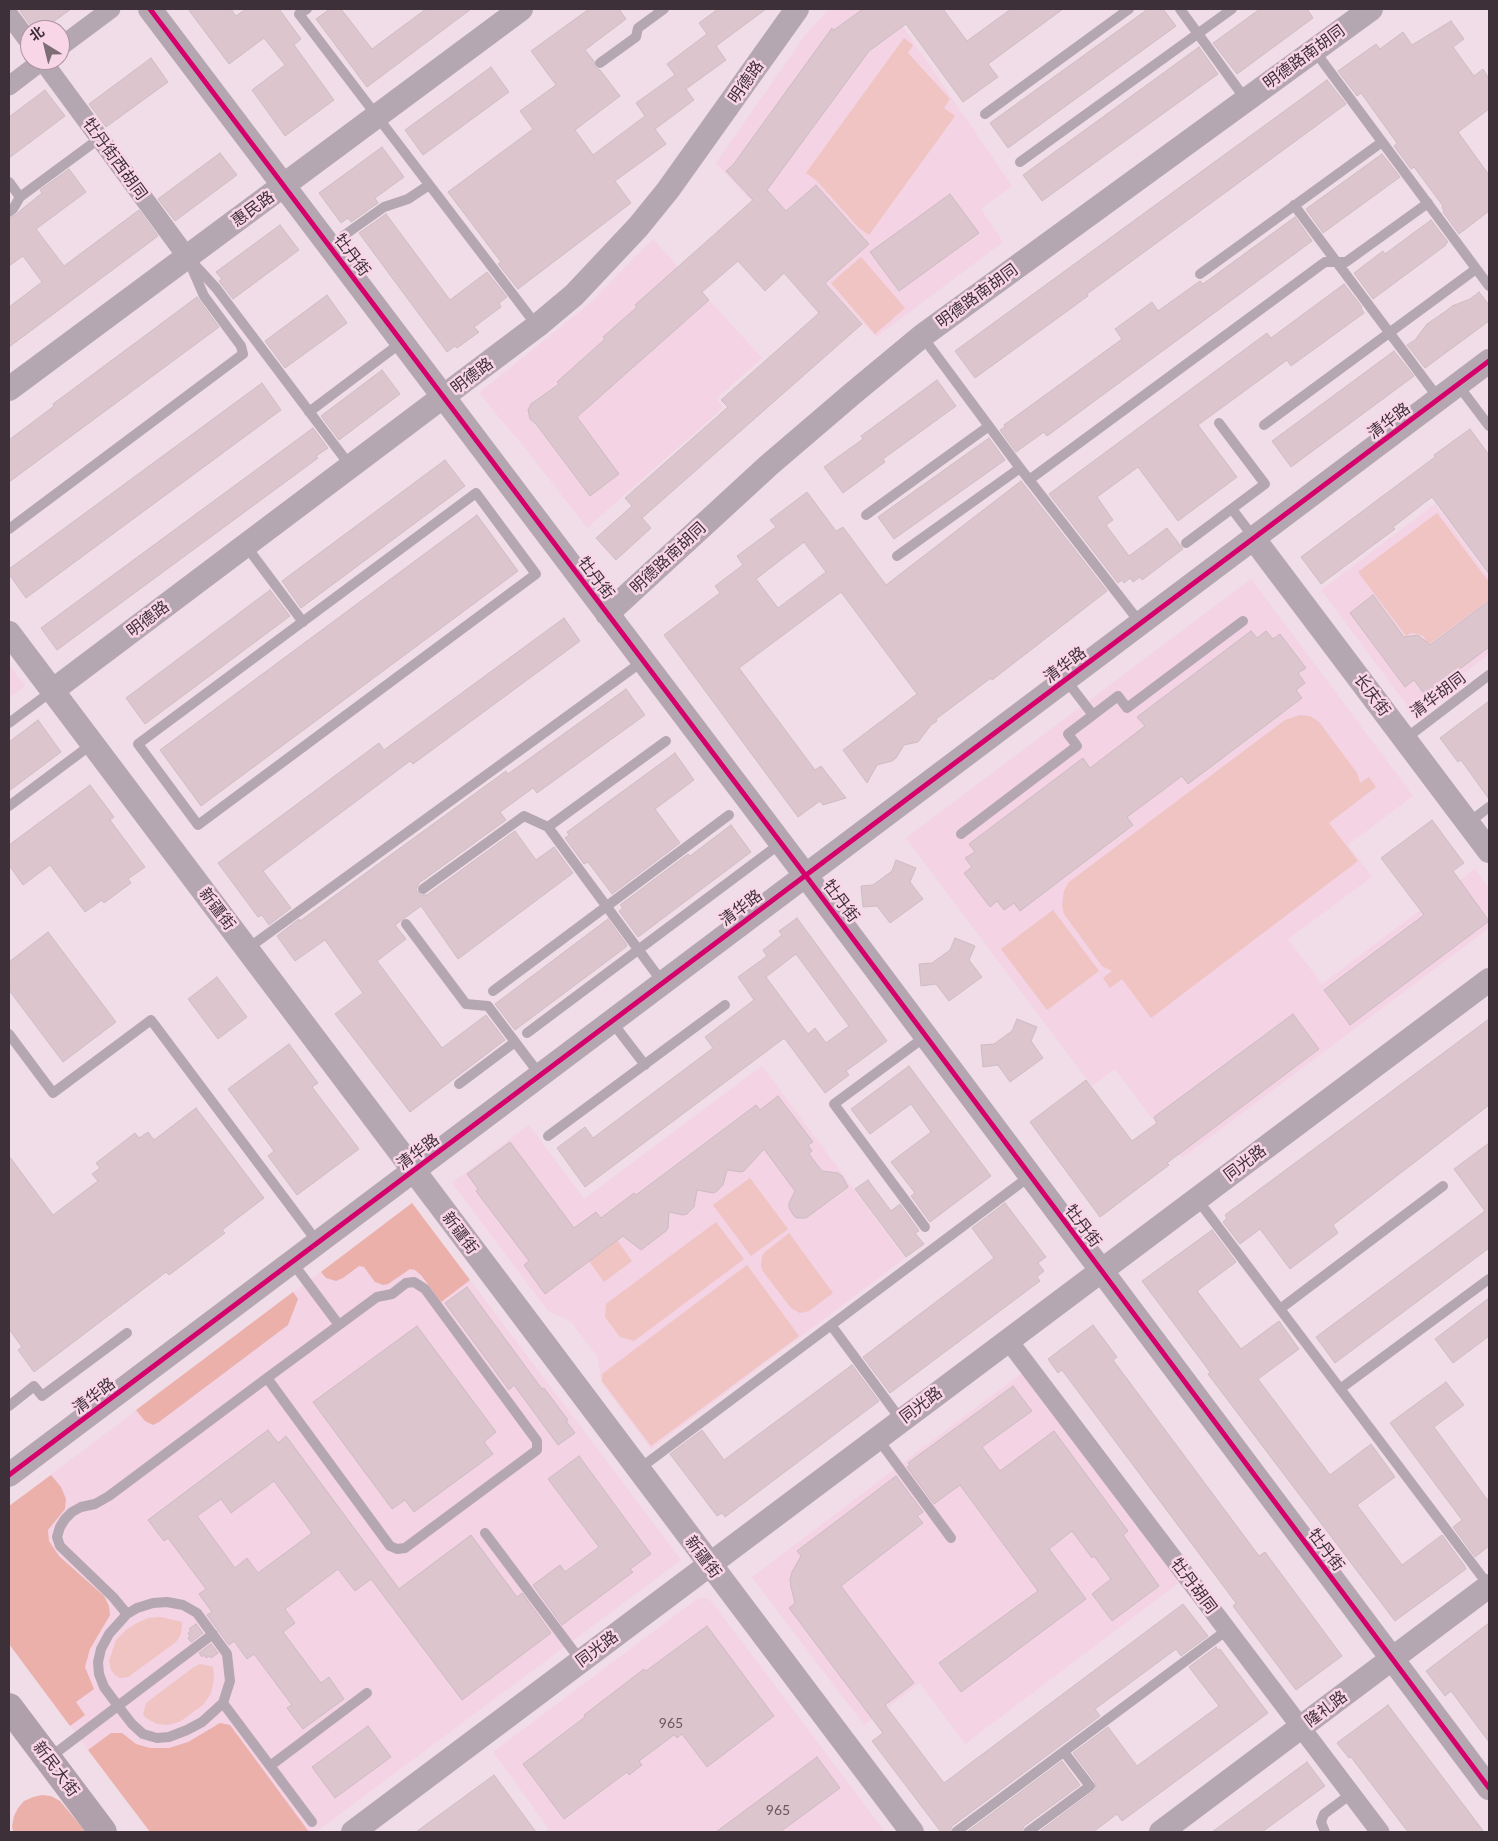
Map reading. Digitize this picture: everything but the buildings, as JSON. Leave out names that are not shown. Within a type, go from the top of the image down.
[{"type":"main road","name":"新民大街","points":[[9,1707],[103,1832]]},
{"type":"street","points":[[70,40],[111,9]]},
{"type":"street","name":"牡丹街","points":[[150,9],[806,876],[1489,1788]]},
{"type":"street","name":"惠民路","points":[[9,389],[521,9]]},
{"type":"street","name":"明德路","points":[[52,691],[538,326],[574,294],[638,227],[690,160],[797,9]]},
{"type":"street","name":"明德路南胡同","points":[[608,614],[769,465],[922,336],[1371,9]]},
{"type":"street","points":[[9,15],[20,30]]},
{"type":"street","points":[[9,86],[30,70]]},
{"type":"street","name":"牡丹街西胡同","points":[[50,70],[187,257]]},
{"type":"street","name":"清华路","points":[[9,1476],[1489,362]]},
{"type":"street","name":"长庆街","points":[[1254,538],[1489,851]]},
{"type":"street","name":"新疆街","points":[[9,633],[912,1832]]},
{"type":"street","name":"同光路","points":[[353,1832],[1489,980]]},
{"type":"street","name":"牡丹胡同","points":[[1008,1340],[1380,1832]]},
{"type":"street","name":"隆礼路","points":[[1161,1832],[1489,1586]]},
{"type":"lane","points":[[307,9],[299,14],[376,117],[538,326]]},
{"type":"lane","points":[[600,64],[636,37],[638,28],[664,9]]},
{"type":"lane","points":[[985,114],[1129,9]]},
{"type":"lane","points":[[1180,9],[1246,100]]},
{"type":"lane","points":[[1020,162],[1232,9]]},
{"type":"lane","points":[[1314,50],[1489,286]]},
{"type":"lane","points":[[9,212],[13,209],[20,196],[100,138]]},
{"type":"lane","points":[[1200,274],[1382,142]]},
{"type":"lane","points":[[9,182],[20,196]]},
{"type":"lane","points":[[329,246],[384,207],[408,200],[429,184]]},
{"type":"lane","points":[[1029,480],[1325,262],[1346,262],[1428,203]]},
{"type":"lane","points":[[1294,205],[1439,399]]},
{"type":"lane","points":[[187,257],[216,288],[351,467]]},
{"type":"lane","points":[[9,529],[243,354],[241,346],[204,296],[187,257]]},
{"type":"lane","points":[[1264,426],[1476,269]]},
{"type":"lane","points":[[922,336],[1029,480],[1141,624]]},
{"type":"lane","points":[[309,412],[402,342]]},
{"type":"lane","points":[[1458,385],[1489,426]]},
{"type":"lane","points":[[1186,543],[1265,484],[1219,423]]},
{"type":"lane","points":[[866,515],[989,426]]},
{"type":"lane","points":[[897,556],[1020,468]]},
{"type":"lane","points":[[476,493],[536,574],[198,825],[138,744],[303,622],[476,493]]},
{"type":"lane","points":[[1232,509],[1254,538]]},
{"type":"lane","points":[[246,546],[303,622]]},
{"type":"lane","points":[[961,834],[1077,746],[1068,734],[1118,696],[1127,708],[1243,621]]},
{"type":"lane","points":[[247,949],[643,661]]},
{"type":"lane","name":"清华胡同","points":[[1405,739],[1489,675]]},
{"type":"lane","points":[[1066,680],[1093,715]]},
{"type":"lane","points":[[9,723],[52,691]]},
{"type":"lane","points":[[548,827],[666,741]]},
{"type":"lane","points":[[9,806],[92,744]]},
{"type":"lane","points":[[1468,823],[1489,807]]},
{"type":"lane","points":[[493,991],[729,815]]},
{"type":"lane","points":[[422,889],[524,816],[548,827],[663,983]]},
{"type":"lane","points":[[527,1033],[781,843]]},
{"type":"lane","points":[[406,924],[466,1004],[488,1006],[540,1076]]},
{"type":"lane","points":[[548,1136],[725,1005]]},
{"type":"lane","points":[[9,1034],[53,1093],[151,1020],[318,1243]]},
{"type":"lane","points":[[612,1022],[644,1065]]},
{"type":"lane","points":[[925,1227],[834,1104],[926,1036]]},
{"type":"lane","points":[[459,1084],[515,1042]]},
{"type":"lane","points":[[638,1470],[1030,1176]]},
{"type":"lane","points":[[1280,1309],[1443,1186]]},
{"type":"lane","points":[[1197,1199],[1489,1586]]},
{"type":"lane","points":[[292,1262],[339,1325]]},
{"type":"lane","points":[[1340,1389],[1489,1279]]},
{"type":"lane","points":[[127,1614],[113,1597],[60,1546],[57,1537],[60,1527],[72,1512],[109,1496],[267,1378],[377,1297],[392,1294],[406,1284],[414,1282],[425,1289],[537,1441],[537,1450],[405,1548],[397,1549],[390,1546],[267,1378]]},
{"type":"lane","points":[[831,1325],[901,1420]]},
{"type":"lane","points":[[9,1406],[34,1386],[42,1396],[127,1333]]},
{"type":"lane","points":[[877,1438],[951,1538]]},
{"type":"lane","points":[[485,1533],[581,1660]]},
{"type":"lane","points":[[168,1602],[183,1605],[197,1613],[213,1634],[227,1654],[230,1667],[230,1681],[223,1703],[202,1722],[169,1737],[157,1738],[143,1734],[132,1724],[104,1687],[99,1674],[98,1662],[101,1649],[108,1634],[127,1614],[137,1608],[153,1603],[168,1602]]},
{"type":"lane","points":[[956,1832],[1227,1630]]},
{"type":"lane","points":[[48,1759],[213,1634]]},
{"type":"lane","points":[[270,1766],[367,1693]]},
{"type":"lane","points":[[223,1703],[312,1822]]},
{"type":"lane","points":[[1028,1832],[1090,1786],[1064,1752]]},
{"type":"lane","points":[[1325,1832],[1321,1822],[1324,1814],[1351,1794]]},
{"type":"shaded area","points":[[829,9],[891,9],[1012,186],[981,209],[1003,242],[876,337],[716,163],[806,34]]},
{"type":"shaded area","points":[[904,38],[913,45],[908,53],[950,99],[944,108],[955,116],[869,235],[858,227],[816,180],[806,173]]},
{"type":"shaded area","points":[[653,239],[762,358],[716,399],[723,408],[587,528],[529,453],[479,393],[589,304]]},
{"type":"shaded area","points":[[861,257],[905,308],[875,334],[831,283]]},
{"type":"shaded area","points":[[1435,504],[1489,577],[1489,654],[1412,712],[1321,590]]},
{"type":"shaded area","points":[[1437,513],[1489,582],[1489,600],[1428,645],[1423,636],[1411,633],[1406,636],[1358,572]]},
{"type":"shaded area","points":[[1251,579],[1413,796],[1348,845],[1372,877],[1288,939],[1322,984],[1475,869],[1489,888],[1489,928],[1182,1158],[1115,1069],[1092,1086],[906,838]]},
{"type":"shaded area","points":[[9,664],[25,686],[9,698]]},
{"type":"shaded area","points":[[1300,715],[1310,716],[1319,722],[1357,773],[1360,783],[1369,777],[1376,787],[1329,823],[1358,861],[1151,1018],[1122,979],[1110,988],[1103,978],[1112,971],[1102,966],[1064,914],[1062,906],[1064,891],[1069,882],[1285,720]]},
{"type":"shaded area","points":[[1053,910],[1099,971],[1047,1010],[1001,949]]},
{"type":"shaded area","points":[[762,1066],[905,1258],[651,1449],[601,1382],[598,1357],[571,1322],[547,1310],[452,1183],[529,1125],[584,1199]]},
{"type":"shaded area","points":[[750,1178],[788,1229],[751,1256],[713,1205]]},
{"type":"shaded area","points":[[412,1203],[681,1560],[316,1832],[150,1832],[9,1644],[9,1506]]},
{"type":"shaded area","points":[[412,1203],[470,1280],[441,1302],[421,1275],[415,1270],[410,1269],[388,1284],[383,1285],[375,1282],[364,1267],[359,1266],[336,1281],[326,1278],[321,1272]]},
{"type":"shaded area","points":[[716,1222],[744,1259],[634,1341],[620,1337],[605,1317],[606,1304]]},
{"type":"shaded area","points":[[789,1233],[833,1293],[809,1311],[800,1313],[791,1308],[762,1270],[761,1265],[762,1256],[765,1252]]},
{"type":"shaded area","points":[[617,1240],[632,1261],[604,1282],[589,1261]]},
{"type":"shaded area","points":[[747,1265],[799,1336],[651,1446],[602,1381],[602,1374]]},
{"type":"shaded area","points":[[293,1292],[298,1299],[288,1325],[159,1422],[153,1425],[145,1421],[136,1410]]},
{"type":"shaded area","points":[[1022,1373],[1180,1582],[965,1744],[920,1683],[864,1725],[752,1577]]},
{"type":"shaded area","points":[[51,1475],[61,1487],[66,1499],[65,1509],[48,1530],[49,1541],[59,1556],[104,1596],[109,1606],[110,1615],[90,1649],[85,1667],[94,1689],[76,1702],[85,1715],[70,1726],[9,1644],[9,1506]]},
{"type":"shaded area","points":[[707,1598],[711,1601],[885,1832],[545,1832],[549,1829],[493,1752],[697,1599]]},
{"type":"shaded area","points":[[161,1617],[182,1622],[181,1634],[176,1642],[128,1677],[120,1678],[115,1675],[111,1670],[109,1661],[116,1640],[137,1623],[148,1618]]},
{"type":"shaded area","points":[[200,1664],[213,1667],[214,1679],[211,1693],[204,1704],[181,1721],[168,1725],[157,1724],[146,1718],[143,1714],[146,1703]]},
{"type":"shaded area","points":[[220,1723],[230,1725],[309,1832],[150,1832],[88,1750],[111,1733],[122,1733],[136,1744],[150,1748],[169,1748],[188,1742]]},
{"type":"shaded area","points":[[42,1795],[51,1796],[60,1801],[86,1832],[13,1832],[14,1816],[18,1808],[24,1801]]},
{"type":"cycle path","points":[[150,9],[806,876],[1489,1788]]},
{"type":"cycle path","points":[[9,1475],[1489,361]]}]
